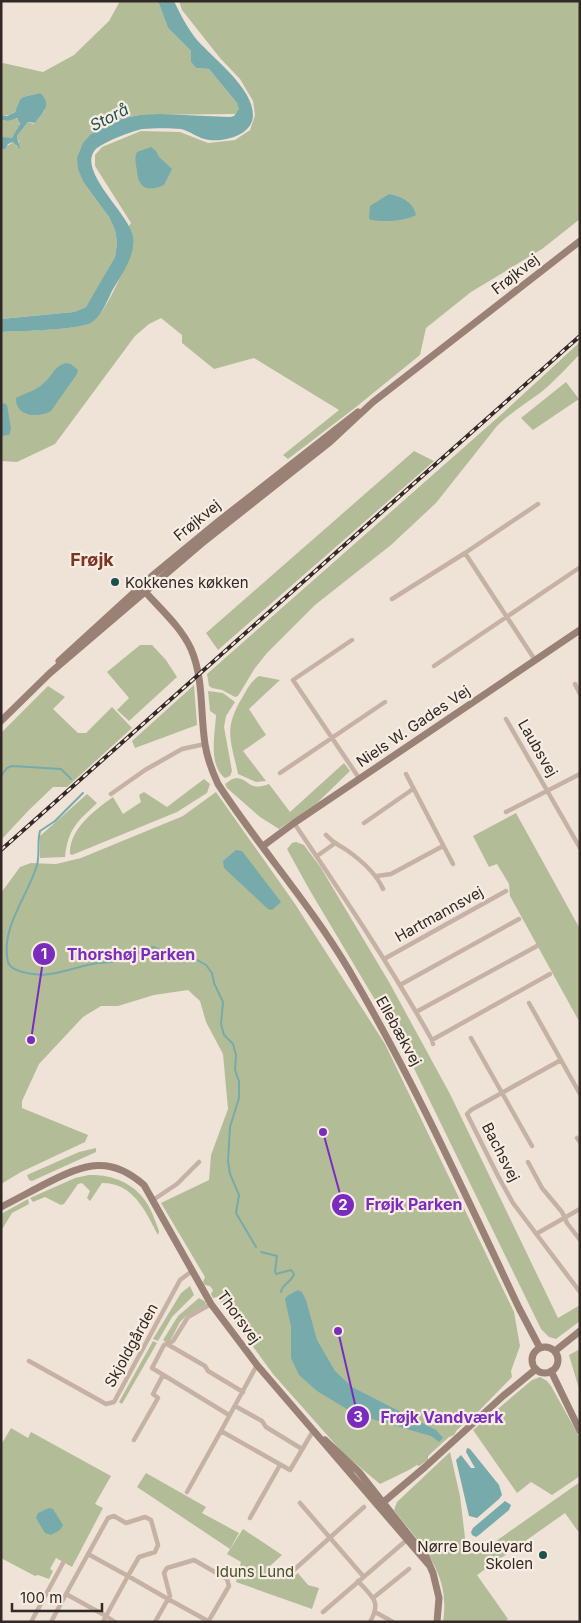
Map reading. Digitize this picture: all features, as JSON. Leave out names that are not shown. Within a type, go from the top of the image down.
[{"type":"street","name":"Frøjkvej","points":[[1,721],[50,673],[59,667],[142,589],[330,442],[373,402],[580,241]]},
{"type":"street","points":[[392,599],[538,504]]},
{"type":"street","points":[[465,553],[535,660]]},
{"type":"street","points":[[434,666],[579,568]]},
{"type":"street","name":"Ellebækvej","points":[[142,589],[181,633],[190,647],[195,660],[202,695],[205,744],[210,766],[218,784],[348,968],[402,1064],[540,1348]]},
{"type":"street","name":"Niels W. Gades Vej","points":[[263,846],[359,778],[580,630]]},
{"type":"street","points":[[352,640],[293,680],[359,778]]},
{"type":"street","points":[[575,684],[580,694]]},
{"type":"street","points":[[280,773],[385,702]]},
{"type":"street","name":"Laubsvej","points":[[506,719],[580,848]]},
{"type":"street","points":[[111,794],[145,770],[182,750],[205,744]]},
{"type":"street","points":[[406,774],[454,864]]},
{"type":"street","name":"Laubsvej","points":[[506,812],[580,774]]},
{"type":"street","points":[[364,823],[413,788]]},
{"type":"street","name":"Hartmannsvej","points":[[294,823],[400,984],[433,1042],[550,974]]},
{"type":"street","points":[[326,835],[334,844],[347,851],[377,876],[383,889]]},
{"type":"street","points":[[317,856],[334,844]]},
{"type":"street","points":[[377,876],[391,874],[443,846]]},
{"type":"street","name":"Hartmannsvej","points":[[384,959],[506,891]]},
{"type":"street","points":[[400,984],[519,919]]},
{"type":"street","points":[[416,1012],[537,946]]},
{"type":"street","points":[[529,1003],[580,1094]]},
{"type":"street","name":"Bachsvej","points":[[471,1038],[532,1146]]},
{"type":"street","name":"Bachsvej","points":[[561,1060],[469,1111],[467,1114],[513,1203],[580,1292]]},
{"type":"street","points":[[153,1200],[177,1184],[199,1162]]},
{"type":"street","name":"Bachsvej","points":[[528,1162],[542,1188],[580,1240]]},
{"type":"street","name":"Thorsvej","points":[[1,1207],[71,1171],[88,1166],[107,1165],[123,1169],[132,1175],[144,1185],[211,1304],[257,1365],[377,1507],[408,1539]]},
{"type":"street","points":[[536,1234],[580,1209]]},
{"type":"street","name":"Skjoldgården","points":[[29,1361],[106,1404],[114,1402],[180,1280],[192,1271]]},
{"type":"street","points":[[211,1304],[188,1317],[173,1341],[164,1345],[152,1368],[229,1415]]},
{"type":"street","points":[[555,1352],[580,1332]]},
{"type":"street","points":[[167,1344],[206,1366],[208,1371],[243,1392]]},
{"type":"street","points":[[548,1347],[555,1352],[557,1364],[551,1371],[543,1372],[536,1369],[533,1365],[532,1357],[540,1348],[548,1347]]},
{"type":"street","points":[[187,1492],[257,1365]]},
{"type":"street","points":[[377,1507],[536,1369]]},
{"type":"street","points":[[551,1371],[580,1431]]},
{"type":"street","points":[[134,1440],[158,1398],[153,1394],[163,1375]]},
{"type":"street","points":[[235,1406],[261,1420],[266,1427],[302,1449]]},
{"type":"street","points":[[221,1431],[290,1470],[313,1430]]},
{"type":"street","name":"Thorsvej","points":[[320,1438],[326,1441],[359,1472],[383,1502],[408,1539]]},
{"type":"street","points":[[250,1518],[280,1465]]},
{"type":"street","points":[[300,1503],[363,1576]]},
{"type":"street","points":[[285,1578],[364,1506]]},
{"type":"street","points":[[51,1622],[108,1518],[114,1516],[126,1523],[145,1516],[151,1520],[158,1545],[155,1552],[139,1557],[103,1622]]},
{"type":"street","points":[[323,1612],[408,1539],[433,1573],[439,1598],[437,1622]]},
{"type":"street","points":[[88,1554],[128,1576],[168,1599],[208,1622],[229,1586],[227,1579],[194,1560],[167,1568],[164,1573],[170,1596],[168,1599],[156,1622]]},
{"type":"street","points":[[31,1622],[63,1563]]},
{"type":"street","points":[[373,1598],[409,1569]]},
{"type":"street","points":[[358,1581],[373,1598],[376,1605],[370,1622]]},
{"type":"street","points":[[66,1594],[115,1622]]},
{"type":"street","points":[[375,1612],[393,1622]]},
{"type":"green space","points":[[120,1],[158,1],[168,28],[191,51],[191,62],[196,68],[209,69],[240,109],[235,114],[140,115],[124,118],[91,134],[84,183],[109,217],[115,230],[117,243],[115,257],[86,307],[74,312],[1,319],[1,149],[14,142],[17,147],[19,142],[17,136],[28,122],[34,124],[45,110],[40,93],[23,97],[18,108],[13,113],[1,115],[1,66],[3,63],[43,72],[74,55],[109,21]]},
{"type":"green space","points":[[179,1],[580,1],[580,219],[542,249],[471,292],[426,328],[420,355],[288,459],[283,455],[339,410],[254,358],[214,369],[182,343],[182,335],[161,318],[149,324],[135,336],[55,444],[17,462],[1,461],[1,332],[76,327],[92,322],[98,317],[111,296],[129,256],[133,237],[129,226],[131,223],[95,166],[95,155],[102,147],[141,131],[180,132],[208,143],[235,140],[250,130],[255,115],[253,101],[240,79],[220,58],[182,10]]},
{"type":"green space","points":[[14,118],[18,119],[20,126],[12,138],[2,138],[1,120],[8,121]]},
{"type":"green space","points":[[580,342],[580,354],[540,393],[497,426],[436,503],[391,545],[315,605],[267,653],[255,668],[238,696],[235,697],[209,686],[207,674],[504,412]]},
{"type":"green space","points":[[566,382],[579,399],[533,430],[521,418]]},
{"type":"green space","points":[[414,451],[434,461],[218,650],[206,633]]},
{"type":"green space","points":[[140,645],[152,645],[166,660],[177,677],[129,721],[117,710],[129,698],[107,672]]},
{"type":"green space","points":[[259,676],[280,680],[249,709],[266,735],[243,751],[266,781],[256,782],[238,774],[230,735],[232,719],[236,709],[249,686]]},
{"type":"green space","points":[[194,685],[197,725],[135,748],[132,741]]},
{"type":"green space","points":[[48,686],[65,697],[53,709],[78,733],[86,733],[112,707],[132,728],[67,787],[53,787],[1,840],[1,733]]},
{"type":"green space","points":[[208,691],[223,693],[235,702],[226,716],[224,727],[232,771],[230,776],[225,778],[216,765],[214,757],[216,715],[210,711]]},
{"type":"green space","points":[[344,763],[350,771],[317,803],[279,829],[260,817],[227,788],[225,784],[236,778],[257,787],[269,784],[290,812]]},
{"type":"green space","points":[[204,779],[210,784],[207,793],[177,812],[72,855],[70,854],[71,845],[78,828],[91,814],[113,797],[123,814],[141,802],[139,795],[144,792],[167,807]]},
{"type":"green space","points":[[216,792],[295,904],[385,1044],[514,1312],[520,1346],[511,1371],[512,1377],[454,1435],[449,1437],[428,1456],[428,1460],[380,1484],[343,1453],[273,1374],[217,1297],[213,1298],[211,1294],[213,1290],[203,1282],[205,1277],[161,1203],[209,1180],[211,1155],[228,1109],[223,1054],[206,1022],[200,1001],[188,990],[154,995],[118,1006],[101,1006],[83,1017],[39,1064],[22,1101],[22,1108],[88,1135],[85,1142],[21,1172],[1,1184],[1,893],[20,867],[31,863],[56,864],[81,858],[183,816]]},
{"type":"green space","points":[[87,794],[97,803],[71,833],[65,857],[40,858],[40,836]]},
{"type":"green space","points":[[516,813],[580,929],[580,1023],[510,896],[509,884],[497,864],[489,867],[473,836]]},
{"type":"green space","points":[[296,842],[304,845],[321,868],[389,982],[450,1094],[558,1318],[580,1305],[580,1321],[556,1339],[549,1337],[541,1329],[406,1052],[287,849],[292,843]]},
{"type":"green space","points":[[96,1148],[96,1152],[32,1181],[29,1180],[27,1175],[79,1152]]},
{"type":"green space","points":[[89,1175],[120,1180],[139,1193],[153,1214],[159,1231],[158,1235],[137,1200],[130,1193],[113,1184],[102,1183],[90,1201],[87,1198],[90,1191],[82,1183],[78,1184],[64,1204],[61,1205],[45,1197],[33,1202],[30,1198],[75,1178]]},
{"type":"green space","points":[[28,1199],[29,1204],[12,1213],[1,1231],[1,1214]]},
{"type":"green space","points":[[190,1286],[194,1295],[172,1317],[158,1341],[153,1339],[181,1293]]},
{"type":"green space","points":[[199,1298],[206,1302],[205,1305],[186,1316],[180,1322],[170,1341],[167,1343],[163,1340],[178,1316]]},
{"type":"green space","points":[[153,1341],[157,1343],[122,1404],[119,1402]]},
{"type":"green space","points":[[580,1349],[580,1392],[569,1355]]},
{"type":"green space","points":[[540,1377],[551,1386],[580,1438],[580,1476],[552,1495],[531,1482],[517,1493],[473,1430],[532,1380]]},
{"type":"green space","points":[[11,1428],[28,1438],[31,1432],[111,1476],[95,1504],[103,1508],[72,1567],[56,1558],[50,1569],[53,1571],[49,1579],[38,1575],[35,1576],[1,1558],[1,1445]]},
{"type":"green space","points":[[450,1452],[460,1496],[466,1546],[472,1553],[486,1548],[580,1482],[580,1534],[565,1513],[477,1575],[508,1619],[504,1622],[443,1622],[443,1589],[438,1574],[424,1549],[394,1510],[397,1502]]},
{"type":"green space","points":[[146,1473],[206,1507],[202,1513],[239,1533],[230,1549],[137,1487]]},
{"type":"green space","name":"Iduns Lund","points":[[243,1529],[282,1555],[270,1566],[279,1577],[290,1579],[298,1573],[308,1585],[319,1588],[312,1609],[236,1582],[241,1562],[227,1554]]},
{"type":"water","points":[[158,1],[174,1],[184,21],[197,40],[240,84],[251,105],[252,122],[248,128],[237,136],[223,140],[205,139],[181,129],[147,129],[125,134],[98,147],[91,159],[93,169],[98,181],[123,216],[133,236],[132,251],[127,265],[101,313],[91,323],[61,329],[1,332],[1,319],[74,312],[86,307],[115,257],[117,243],[115,230],[109,217],[84,183],[78,169],[77,158],[83,143],[91,134],[124,118],[140,115],[230,117],[234,116],[239,109],[237,103],[209,69],[196,68],[191,62],[191,51],[168,28]]},
{"type":"water","points":[[40,93],[46,101],[44,112],[35,123],[28,122],[17,136],[20,149],[13,142],[8,144],[5,149],[1,149],[1,137],[12,138],[20,124],[17,118],[8,121],[1,120],[1,115],[7,116],[15,112],[23,97]]},
{"type":"water","points":[[151,147],[172,169],[164,185],[154,188],[145,187],[140,182],[135,159],[137,152]]},
{"type":"water","points":[[389,194],[398,196],[410,204],[416,215],[393,221],[369,219],[370,206]]},
{"type":"water","points":[[66,363],[71,364],[78,370],[77,374],[51,411],[34,415],[19,409],[16,398],[42,385],[56,368]]},
{"type":"water","points":[[1,404],[7,405],[11,429],[9,435],[1,436]]},
{"type":"water","points":[[236,850],[242,851],[281,902],[272,910],[268,909],[224,868],[223,861]]},
{"type":"water","points":[[298,1290],[302,1292],[306,1300],[317,1340],[335,1371],[352,1387],[436,1430],[443,1438],[439,1442],[431,1436],[355,1414],[317,1391],[299,1375],[291,1358],[291,1327],[285,1299]]},
{"type":"water","points":[[467,1448],[470,1449],[499,1485],[502,1495],[477,1518],[469,1516],[456,1460],[461,1455],[471,1468],[475,1468],[466,1452]]},
{"type":"water","points":[[505,1501],[511,1505],[509,1510],[479,1535],[476,1537],[472,1535],[473,1528]]},
{"type":"water","points":[[49,1508],[53,1509],[63,1525],[60,1530],[51,1535],[45,1533],[36,1518],[38,1513]]},
{"type":"waterway","points":[[1,776],[7,768],[12,766],[61,769],[71,779]]},
{"type":"waterway","points":[[83,793],[55,821],[40,831],[37,865],[16,912],[8,937],[8,962],[14,969],[45,975],[92,964],[115,962],[153,947],[167,953],[190,956],[206,965],[212,973],[214,983],[223,1002],[221,1024],[224,1035],[233,1044],[236,1055],[235,1070],[239,1081],[239,1098],[230,1127],[228,1161],[230,1174],[239,1195],[236,1213],[256,1247]]},
{"type":"waterway","points":[[261,1252],[277,1256],[276,1274],[291,1270],[294,1274],[281,1292]]},
{"type":"railway","points":[[1,850],[580,336]]},
{"type":"place","name":"Kokkenes køkken","points":[[115,582]]},
{"type":"place","name":"Thorshøj Parken","points":[[31,1040]]},
{"type":"place","name":"Frøjk Parken","points":[[323,1132]]},
{"type":"place","name":"Frøjk Vandværk","points":[[338,1331]]},
{"type":"place","name":"Nørre Boulevard Skolen","points":[[543,1555]]},
{"type":"district","name":"Frøjk","points":[[92,559]]},
{"type":"water label","name":"Storå","points":[[109,117]]}]
